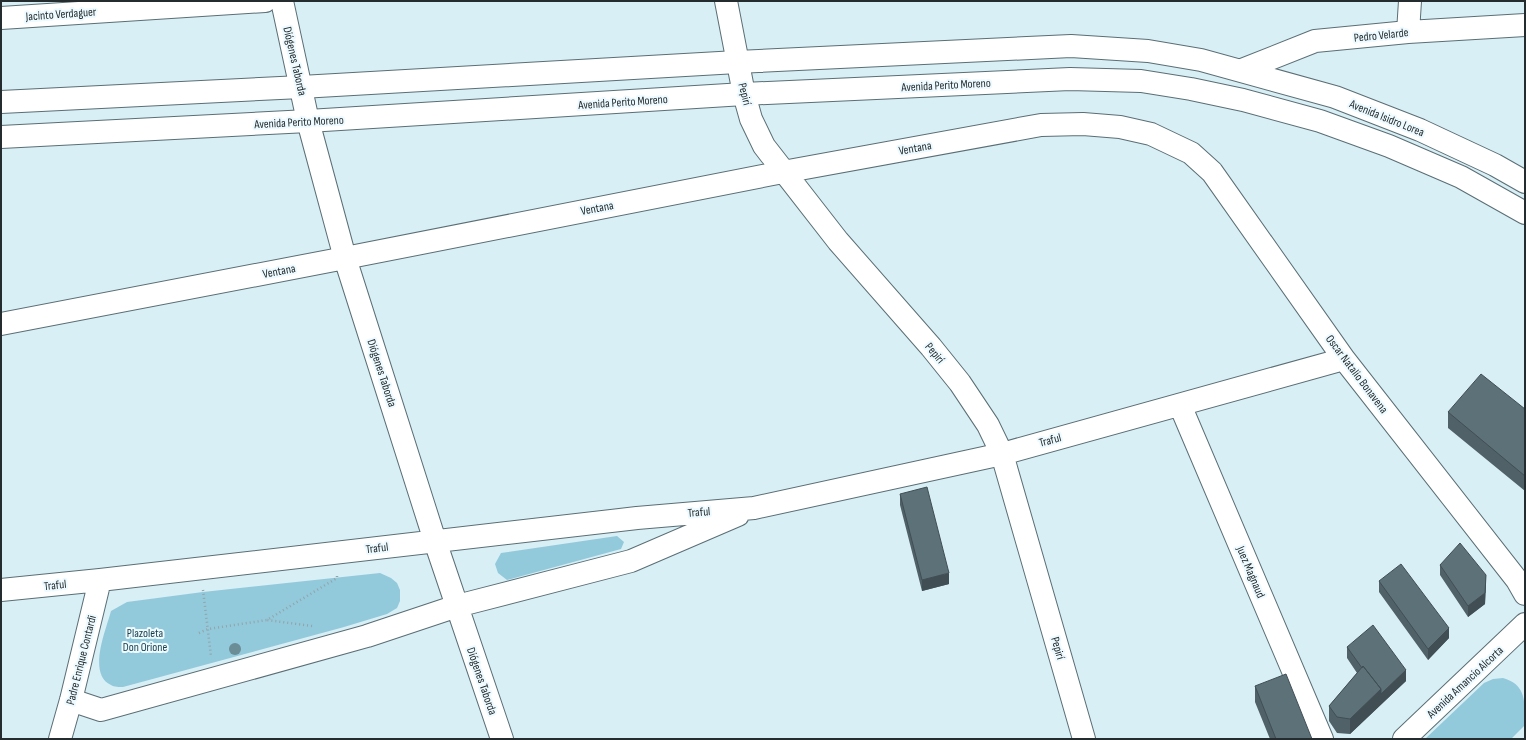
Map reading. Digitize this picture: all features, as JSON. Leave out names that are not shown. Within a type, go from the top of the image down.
[{"type":"street","name":"Jacinto Verdaguer","points":[[1,18],[265,1]]},
{"type":"street","name":"Diógenes Taborda","points":[[282,1],[308,121],[345,258],[456,606],[502,739]]},
{"type":"street","name":"Pepirí","points":[[726,1],[744,94],[751,119],[764,146],[838,241],[931,347],[960,383],[988,425],[1002,454],[1084,739]]},
{"type":"street","points":[[1408,32],[1410,1]]},
{"type":"street","name":"Pedro Velarde","points":[[1242,70],[1316,41],[1408,32],[1525,25]]},
{"type":"street","points":[[1,102],[301,87],[737,62],[1070,46],[1148,51],[1201,60],[1242,70]]},
{"type":"street","name":"Avenida Isidro Lorea","points":[[1242,70],[1335,97],[1420,130],[1495,165],[1525,182]]},
{"type":"street","name":"Avenida Perito Moreno","points":[[1,137],[308,121],[744,94],[1070,79],[1141,81],[1191,89],[1243,100],[1320,121],[1389,146],[1461,177],[1525,213]]},
{"type":"street","name":"Ventana","points":[[1,324],[783,172],[1041,125],[1083,124],[1120,127],[1151,134],[1191,153]]},
{"type":"street","name":"Oscar Natalio Bonavena","points":[[1191,153],[1212,172],[1344,359],[1517,580],[1525,594]]},
{"type":"street","name":"Traful","points":[[1,590],[201,569],[637,518],[754,508],[1002,454],[1344,359]]},
{"type":"street","name":"Juez Magnaud","points":[[1180,405],[1322,739]]},
{"type":"street","name":"Traful","points":[[71,700],[100,710],[367,636],[456,606],[631,561],[754,508]]},
{"type":"street","name":"Padre Enrique Contardi","points":[[60,739],[100,580]]},
{"type":"street","name":"Avenida Amancio Alcorta","points":[[1404,739],[1525,624]]},
{"type":"path","points":[[267,620],[337,578],[340,552]]},
{"type":"path","points":[[201,569],[214,678]]},
{"type":"path","points":[[199,633],[208,629],[267,620],[319,628]]},
{"type":"green space","points":[[617,536],[624,542],[621,549],[507,580],[498,573],[495,564],[501,553]]},
{"type":"green space","name":"Plazoleta Don Orione","points":[[380,573],[391,578],[397,583],[400,590],[400,601],[397,608],[387,614],[123,687],[115,687],[111,685],[104,679],[100,671],[99,662],[102,640],[111,611],[127,602],[203,592]]},
{"type":"green space","points":[[1503,678],[1511,681],[1520,689],[1523,695],[1525,708],[1525,725],[1511,739],[1425,739],[1484,683],[1493,679]]},
{"type":"building","points":[[1481,374],[1525,409],[1525,476],[1448,412]]},
{"type":"building","points":[[927,487],[949,573],[922,580],[900,494]]},
{"type":"building","points":[[1460,543],[1486,575],[1485,593],[1468,606],[1440,565]]},
{"type":"building","points":[[1401,564],[1449,628],[1428,649],[1379,581]]},
{"type":"building","points":[[1373,625],[1406,670],[1381,694],[1381,689],[1363,666],[1362,668],[1347,647]]},
{"type":"building","points":[[1363,666],[1381,689],[1350,719],[1337,717],[1329,706]]},
{"type":"building","points":[[1286,674],[1312,739],[1276,739],[1255,686]]}]
